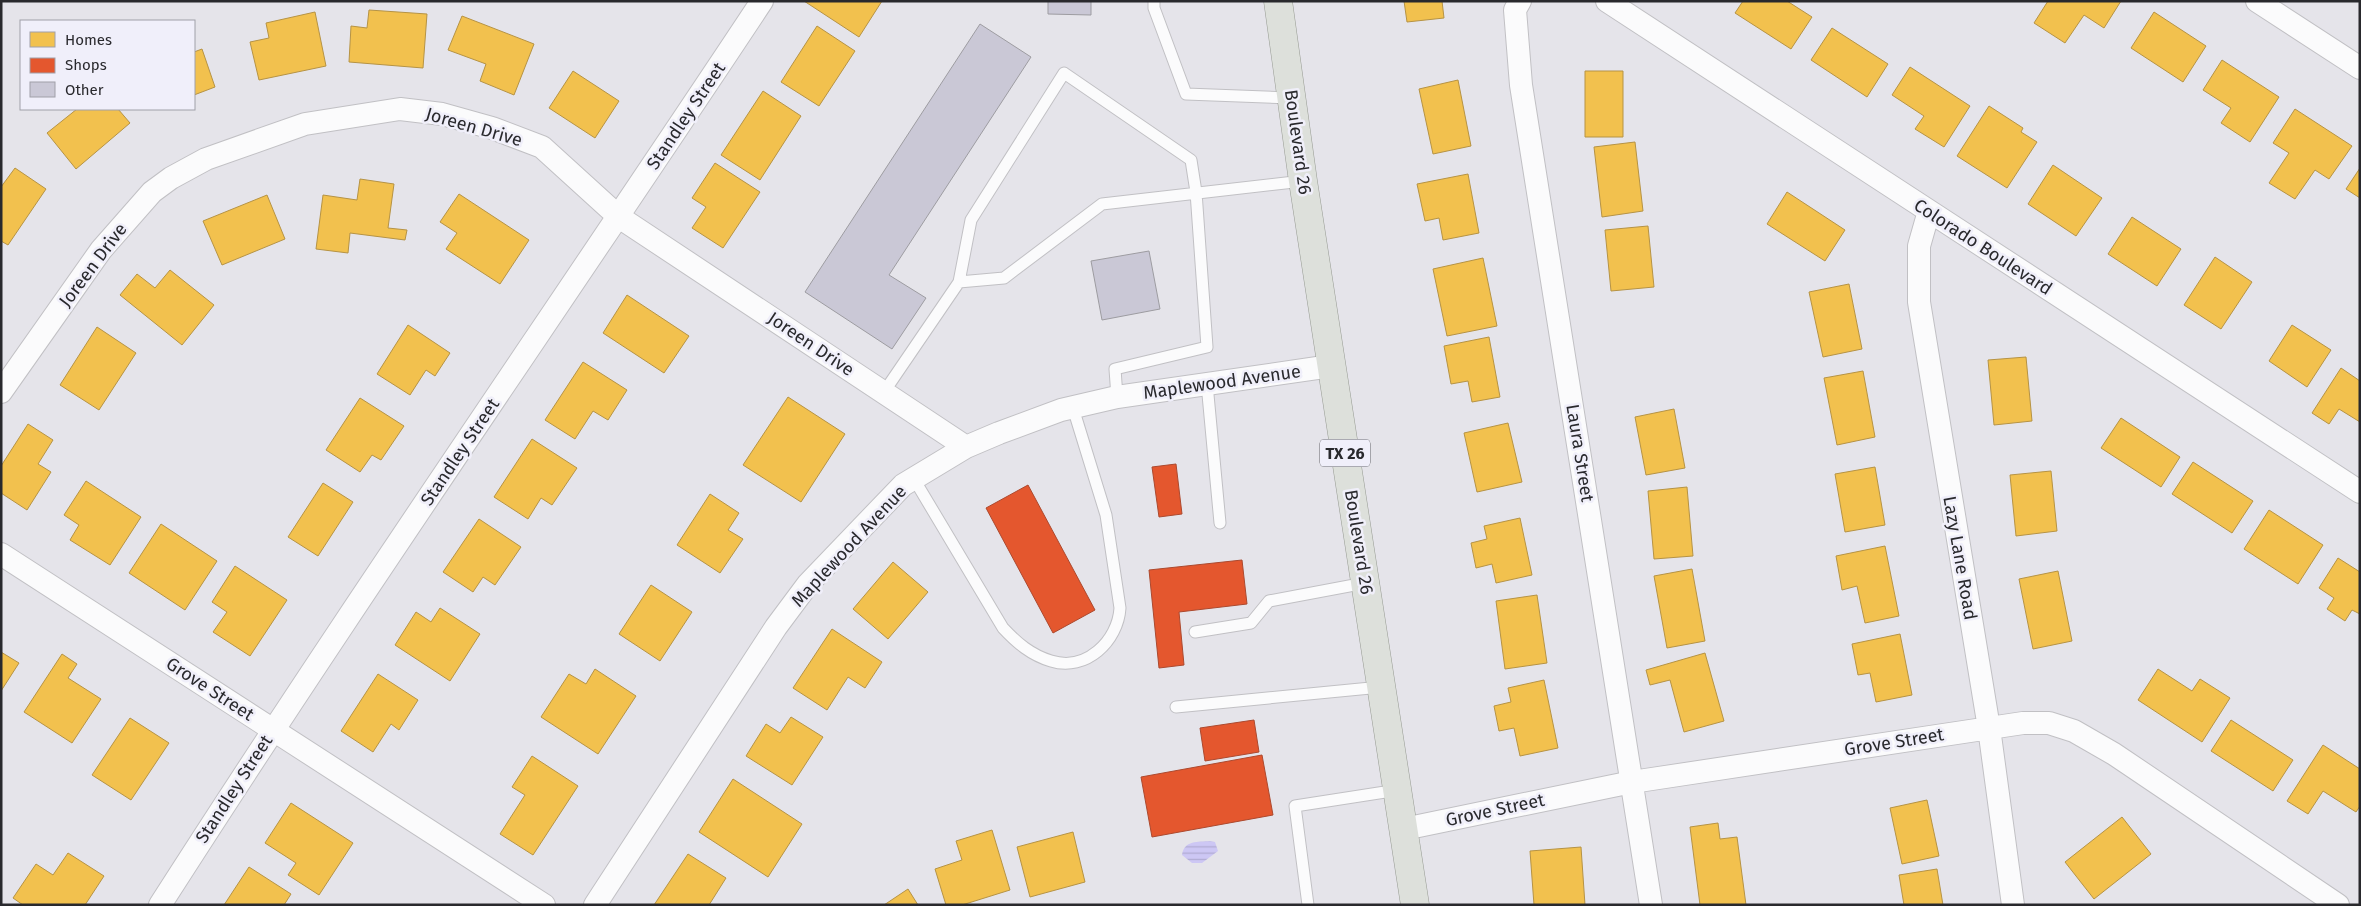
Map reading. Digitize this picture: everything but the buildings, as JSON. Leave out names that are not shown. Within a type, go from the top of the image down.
[{"type":"main road","name":"Boulevard 26","points":[[1278,1],[1331,366],[1415,905]]},
{"type":"street","name":"Standley Street","points":[[160,905],[272,729],[619,217],[762,1]]},
{"type":"street","name":"Laura Street","points":[[1520,1],[1515,10],[1524,104],[1652,905]]},
{"type":"street","name":"Colorado Boulevard","points":[[1608,1],[2360,492]]},
{"type":"street","points":[[2257,1],[2360,68]]},
{"type":"street","name":"Joreen Drive","points":[[1,392],[101,250],[152,192],[171,178],[206,159],[305,124],[400,109],[442,114],[492,128],[542,147],[619,217],[966,448]]},
{"type":"street","name":"Lazy Lane Road","points":[[1929,211],[1919,246],[1919,302],[1989,728],[2013,905]]},
{"type":"street","name":"Maplewood Avenue","points":[[595,905],[776,627],[808,584],[903,485],[966,448],[999,433],[1073,408],[1117,397],[1331,366]]},
{"type":"street","name":"Grove Street","points":[[1,554],[544,905]]},
{"type":"street","name":"Grove Street","points":[[1404,829],[1632,782],[2023,723],[2049,723],[2074,731],[2122,760],[2338,905]]},
{"type":"lane","points":[[1154,1],[1154,8],[1186,94],[1291,98]]},
{"type":"lane","points":[[884,392],[959,282],[971,220],[1064,73],[1191,160],[1196,192],[1207,347],[1115,370],[1117,397]]},
{"type":"lane","points":[[959,282],[1004,278],[1102,204],[1303,181]]},
{"type":"lane","points":[[1207,384],[1220,523]]},
{"type":"lane","points":[[914,479],[1003,628],[1016,642],[1034,654],[1052,662],[1072,662],[1085,659],[1102,649],[1113,634],[1119,620],[1120,608],[1106,515],[1073,408]]},
{"type":"lane","points":[[1194,632],[1251,623],[1269,601],[1365,583]]},
{"type":"lane","points":[[1176,707],[1381,687]]},
{"type":"lane","points":[[1308,905],[1295,806],[1398,790]]},
{"type":"shaded area","points":[[1215,842],[1218,851],[1202,863],[1192,863],[1182,855],[1183,850],[1189,844]]}]
